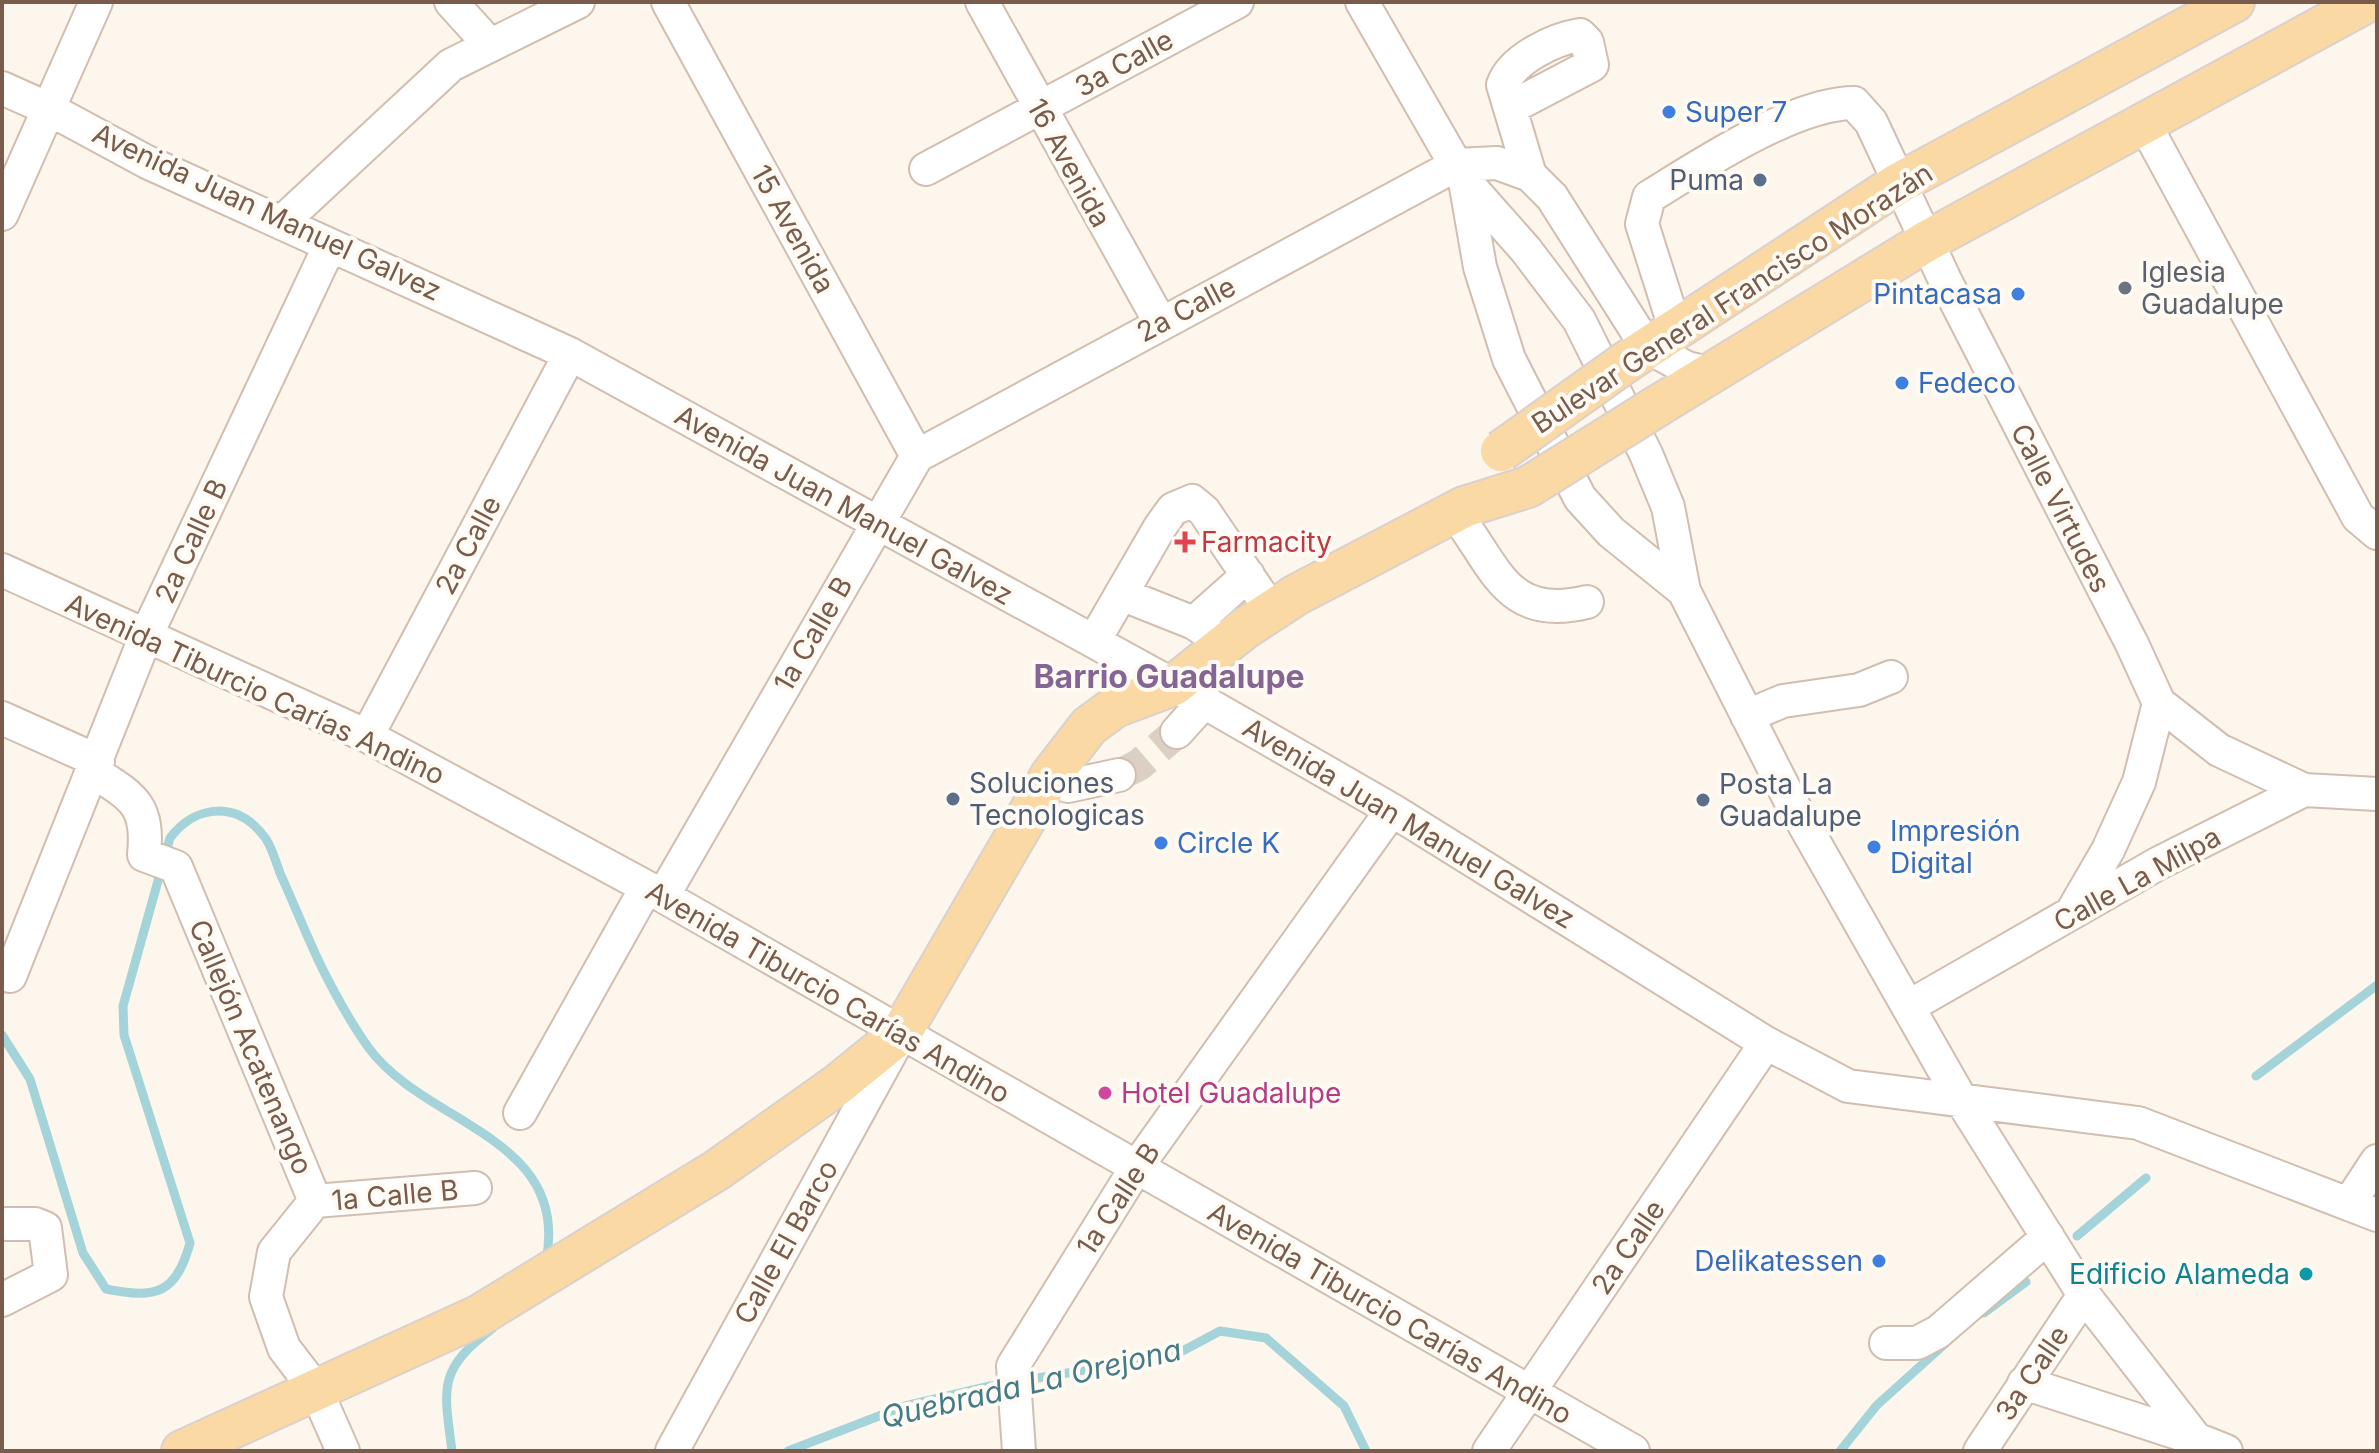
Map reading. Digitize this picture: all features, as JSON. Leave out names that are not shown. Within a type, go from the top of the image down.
[{"type":"main road","name":"Bulevar General Francisco Morazán","points":[[1459,510],[1501,451],[1649,346],[1899,183],[2234,2]]},
{"type":"main road","name":"Bulevar General Francisco Morazán","points":[[182,1451],[478,1316],[717,1170],[837,1085],[901,1033],[1051,775],[1089,726],[1115,707],[1189,693],[1210,633],[1271,610],[1459,510],[1528,487],[1927,241],[2367,2]]},
{"type":"street","points":[[2,214],[96,2]]},
{"type":"street","points":[[451,2],[490,45]]},
{"type":"street","points":[[281,223],[451,65],[578,2]]},
{"type":"street","name":"15 Avenida","points":[[668,2],[917,456]]},
{"type":"street","name":"16 Avenida","points":[[982,2],[1039,110],[1160,322]]},
{"type":"street","name":"3a Calle","points":[[926,169],[1237,2]]},
{"type":"street","points":[[1362,2],[1461,173],[1526,250],[1579,320],[1646,454],[1668,507],[1684,591],[1789,798],[1960,1098],[2084,1295],[2196,1439]]},
{"type":"street","name":"Avenida Juan Manuel Galvez","points":[[2,88],[49,109],[147,162],[570,354],[1189,693],[1392,810],[1766,1043],[1848,1086],[2138,1123],[2364,1208]]},
{"type":"street","name":"Calle Virtudes","points":[[1649,346],[1642,224],[1649,197],[1784,122],[1831,103],[1854,103],[1871,122],[1927,241],[2159,703],[2219,750],[2304,790]]},
{"type":"street","points":[[1510,108],[1530,175]]},
{"type":"street","points":[[2144,123],[2371,519]]},
{"type":"street","points":[[1461,173],[1497,163],[1530,175],[1552,197],[1649,346],[1687,368],[1709,373]]},
{"type":"street","points":[[1461,173],[1480,267],[1509,359],[1580,498],[1611,532],[1684,591]]},
{"type":"street","name":"2a Calle","points":[[917,456],[1160,322],[1461,173]]},
{"type":"street","name":"2a Calle B","points":[[10,976],[145,638],[330,245]]},
{"type":"street","name":"2a Calle","points":[[367,736],[570,354]]},
{"type":"street","name":"1a Calle B","points":[[520,1113],[917,456]]},
{"type":"street","points":[[1094,641],[1160,527],[1173,509],[1192,501],[1204,511],[1271,610]]},
{"type":"street","points":[[1459,510],[1500,579],[1521,601],[1569,606],[1587,602]]},
{"type":"street","name":"Avenida Tiburcio Carías Andino","points":[[2,570],[145,638],[367,736],[654,892],[1633,1451]]},
{"type":"street","points":[[1121,594],[1210,633],[1248,575]]},
{"type":"street","points":[[1747,716],[1783,701],[1859,690],[1891,677]]},
{"type":"street","points":[[1177,732],[1189,693]]},
{"type":"street","points":[[2071,915],[2108,850],[2139,782],[2159,703]]},
{"type":"street","points":[[2,718],[96,767]]},
{"type":"street","name":"Callejón Acatenango","points":[[96,767],[135,800],[144,814],[144,855],[176,867],[315,1201],[274,1252],[266,1297],[284,1348],[316,1390],[343,1451]]},
{"type":"street","points":[[1051,775],[1068,786],[1119,775]]},
{"type":"street","name":"Calle La Milpa","points":[[1908,1007],[2159,863],[2304,790],[2377,794]]},
{"type":"street","name":"1a Calle B","points":[[1019,1451],[1013,1366],[1136,1168],[1392,810]]},
{"type":"street","name":"Calle El Barco","points":[[672,1451],[901,1033]]},
{"type":"street","name":"2a Calle","points":[[1489,1451],[1766,1043]]},
{"type":"street","points":[[2364,1208],[2377,1161]]},
{"type":"street","name":"1a Calle B","points":[[315,1201],[475,1188]]},
{"type":"street","points":[[2,1224],[35,1224],[45,1228],[51,1275],[2,1300]]},
{"type":"street","points":[[1886,1343],[1917,1343],[1938,1332],[2048,1237]]},
{"type":"street","name":"3a Calle","points":[[1980,1451],[2084,1295]]},
{"type":"street","points":[[2024,1383],[2226,1451]]},
{"type":"waterway","name":"Quebrada La Orejona","points":[[2,1035],[30,1079],[83,1253],[106,1289],[138,1293],[162,1289],[178,1273],[190,1243],[124,1035],[123,1006],[170,838],[181,826],[205,813],[231,813],[255,827],[268,843],[322,968],[368,1047],[393,1073],[423,1096],[487,1136],[515,1159],[537,1186],[548,1219],[546,1261]]},
{"type":"waterway","points":[[2256,1076],[2377,985]]},
{"type":"waterway","points":[[2077,1236],[2146,1178]]},
{"type":"waterway","points":[[1984,1313],[2026,1282]]},
{"type":"waterway","name":"Quebrada La Orejona","points":[[452,1451],[447,1411],[448,1382],[461,1356],[492,1329]]},
{"type":"waterway","name":"Quebrada La Orejona","points":[[788,1451],[905,1406],[990,1386],[1175,1355],[1220,1331],[1266,1338],[1344,1406],[1366,1451]]},
{"type":"waterway","points":[[1840,1451],[1877,1405],[1947,1342]]},
{"type":"tunnel","points":[[1119,775],[1139,765],[1177,732]]},
{"type":"place","name":"Super 7","points":[[1669,112]]},
{"type":"place","name":"Puma","points":[[1760,180]]},
{"type":"place","name":"Iglesia Guadalupe","points":[[2125,288]]},
{"type":"place","name":"Pintacasa","points":[[2018,294]]},
{"type":"place","name":"Fedeco","points":[[1902,383]]},
{"type":"place","name":"Farmacity","points":[[1185,542]]},
{"type":"place","name":"Soluciones Tecnologicas","points":[[953,799]]},
{"type":"place","name":"Posta La Guadalupe","points":[[1703,800]]},
{"type":"place","name":"Circle K","points":[[1161,843]]},
{"type":"place","name":"Impresión Digital","points":[[1874,847]]},
{"type":"place","name":"Hotel Guadalupe","points":[[1105,1093]]},
{"type":"place","name":"Delikatessen","points":[[1879,1261]]},
{"type":"place","name":"Edificio Alameda","points":[[2306,1274]]},
{"type":"district","name":"Barrio Guadalupe","points":[[1169,676]]}]
